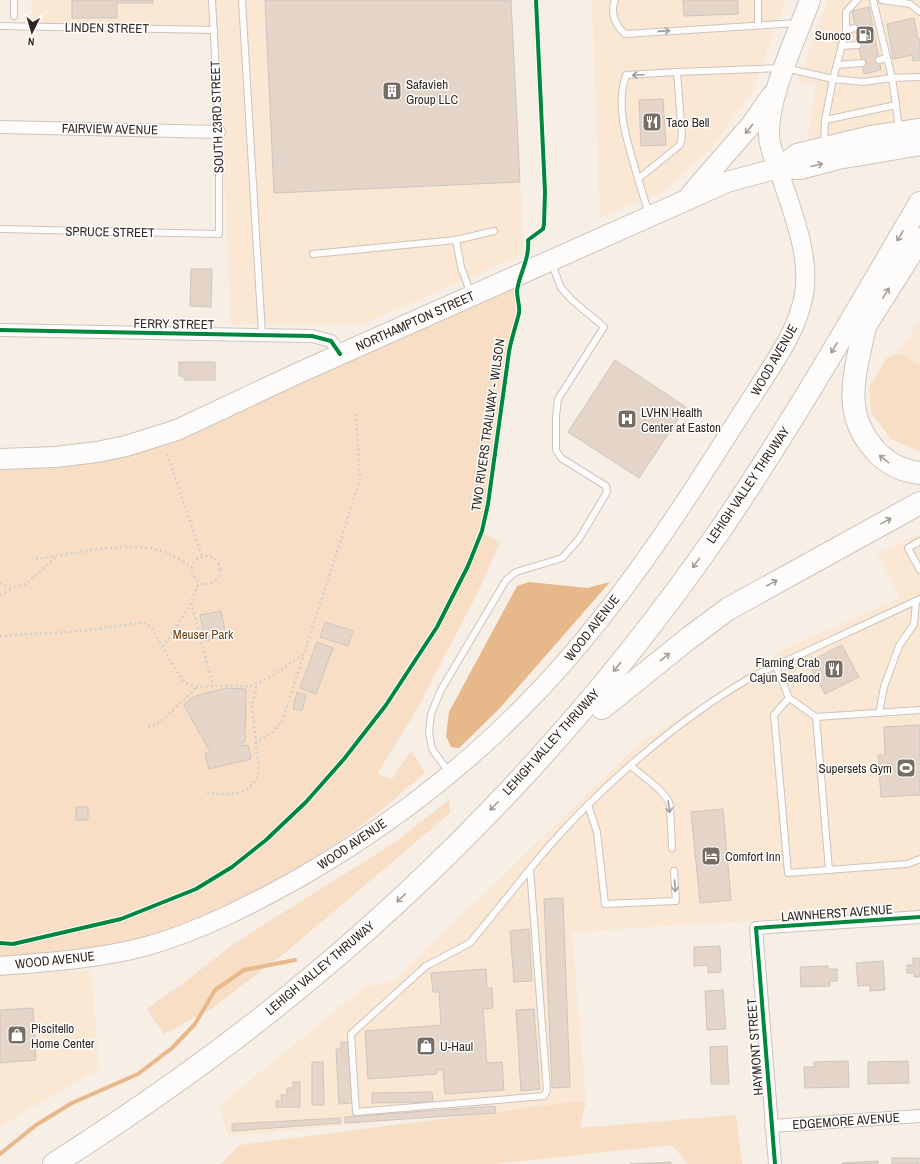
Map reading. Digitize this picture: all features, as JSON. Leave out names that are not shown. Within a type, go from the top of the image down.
[{"type":"highway","name":"LEHIGH VALLEY THRUWAY","points":[[54,1164],[135,1111],[224,1048],[336,957],[443,858],[543,753],[637,642],[724,524],[802,403],[920,203]]},
{"type":"highway","name":"LEHIGH VALLEY THRUWAY","points":[[82,1164],[222,1068],[345,968],[455,867],[550,768],[602,708],[669,625],[738,530],[814,412],[865,326],[920,239]]},
{"type":"highway","points":[[865,326],[854,383],[853,402],[856,420],[865,438],[884,459],[901,469],[920,473]]},
{"type":"highway","points":[[602,708],[689,638],[728,609],[920,503]]},
{"type":"main road","name":"WOOD AVENUE","points":[[0,966],[51,962],[115,954],[147,946],[201,927],[273,892],[356,843],[450,773],[526,705],[564,662],[616,598],[699,479],[789,337],[796,322],[805,292],[805,265],[800,240],[769,135],[771,117],[782,76],[810,0]]},
{"type":"main road","points":[[687,199],[752,125],[782,76]]},
{"type":"main road","name":"NORTHAMPTON STREET","points":[[778,168],[796,154],[920,128]]},
{"type":"main road","name":"NORTHAMPTON STREET","points":[[0,459],[74,455],[113,449],[177,430],[340,354],[727,182],[778,168],[800,169],[838,159],[920,145]]},
{"type":"street","name":"FAIRVIEW AVENUE","points":[[0,126],[219,132]]},
{"type":"street","name":"FERRY STREET","points":[[0,330],[262,334],[325,338],[333,344],[340,354]]},
{"type":"street","name":"LAWNHERST AVENUE","points":[[756,928],[920,917]]},
{"type":"street","name":"HAYMONT STREET","points":[[756,928],[775,1164]]},
{"type":"street","name":"EDGEMORE AVENUE","points":[[771,1126],[920,1116]]},
{"type":"lane","points":[[14,0],[14,16]]},
{"type":"lane","name":"SOUTH 23RD STREET","points":[[212,0],[219,132],[219,234]]},
{"type":"lane","points":[[242,0],[262,334]]},
{"type":"lane","points":[[615,0],[613,11],[614,20],[617,27],[625,34],[802,23]]},
{"type":"lane","points":[[758,0],[758,25]]},
{"type":"lane","points":[[824,147],[825,120],[833,79],[846,30],[846,12],[857,0]]},
{"type":"lane","points":[[873,0],[875,24],[883,40],[892,78],[899,132]]},
{"type":"lane","points":[[882,0],[910,4],[920,12]]},
{"type":"lane","name":"LINDEN STREET","points":[[0,26],[214,30]]},
{"type":"lane","points":[[846,30],[855,28]]},
{"type":"lane","points":[[876,42],[883,40]]},
{"type":"lane","points":[[841,46],[858,45]]},
{"type":"lane","points":[[879,60],[887,58]]},
{"type":"lane","points":[[837,65],[862,63]]},
{"type":"lane","points":[[638,179],[680,145],[682,136],[677,72]]},
{"type":"lane","points":[[649,216],[623,122],[622,89],[626,75],[677,72],[782,76],[863,82],[892,78],[920,77]]},
{"type":"lane","points":[[825,120],[896,105]]},
{"type":"lane","name":"SPRUCE STREET","points":[[0,229],[219,234]]},
{"type":"lane","points":[[313,254],[456,240],[494,231]]},
{"type":"lane","points":[[456,240],[461,268],[472,296]]},
{"type":"lane","points":[[450,773],[432,749],[429,732],[431,714],[441,690],[506,580],[516,572],[562,558],[579,539],[607,492],[606,486],[561,458],[556,450],[556,416],[558,399],[604,327],[572,300],[561,288],[551,260]]},
{"type":"lane","points":[[920,541],[908,548],[920,570]]},
{"type":"lane","points":[[530,869],[547,1090],[544,1096],[356,1112],[351,1034],[426,966],[470,943],[530,869],[588,805],[631,766],[694,715],[751,678],[918,600]]},
{"type":"lane","points":[[878,713],[884,686],[899,646],[914,624],[918,600]]},
{"type":"lane","points":[[776,666],[789,698],[816,717],[920,710]]},
{"type":"lane","points":[[789,698],[774,715],[788,873],[907,864],[920,859]]},
{"type":"lane","points":[[816,717],[829,870]]},
{"type":"lane","points":[[631,766],[645,780],[665,794],[668,799],[670,805],[672,848]]},
{"type":"lane","points":[[588,805],[596,832],[605,904],[676,901],[674,871]]},
{"type":"path","points":[[256,743],[273,732],[282,721],[360,480],[356,414]]},
{"type":"path","points":[[167,454],[202,556]]},
{"type":"path","points":[[36,559],[123,547],[140,547],[161,550],[192,567]]},
{"type":"path","points":[[0,595],[26,584],[57,556]]},
{"type":"path","points":[[202,556],[211,556],[215,558],[220,566],[220,575],[213,582],[204,584],[199,582],[194,576],[192,567],[195,561],[202,556]]},
{"type":"path","points":[[163,647],[191,603],[199,582]]},
{"type":"path","points":[[0,583],[10,588],[15,588]]},
{"type":"path","points":[[191,603],[213,686]]},
{"type":"path","points":[[0,636],[82,631],[144,622],[152,628],[179,675],[186,683],[196,687],[233,685],[249,687],[257,684],[304,654]]},
{"type":"path","points":[[207,792],[218,795],[238,793],[254,783],[258,773],[252,707],[257,684]]},
{"type":"path","points":[[148,727],[158,724],[168,716],[192,693],[196,687]]},
{"type":"shaded area","points":[[32,0],[510,0],[524,254],[361,325],[231,324],[218,35],[32,26]]},
{"type":"shaded area","points":[[592,0],[786,0],[752,91],[712,148],[661,193],[600,217]]},
{"type":"shaded area","points":[[828,0],[920,0],[920,118],[808,139],[816,83],[797,83]]},
{"type":"shaded area","points":[[920,320],[920,365],[898,353]]},
{"type":"shaded area","points":[[920,534],[920,910],[572,932],[586,1102],[228,1136],[220,1105],[365,987],[395,980],[639,744],[790,646],[900,598],[877,554]]},
{"type":"shaded area","points":[[529,582],[587,588],[610,582],[499,709],[459,748],[451,747],[446,736],[449,712],[517,586]]},
{"type":"shaded area","points":[[91,970],[99,1069],[0,1126],[0,975]]},
{"type":"green space","name":"Meuser Park","points":[[522,274],[517,292],[516,314],[488,504],[481,533],[500,542],[479,590],[417,709],[377,774],[392,779],[411,751],[425,773],[382,810],[307,863],[255,893],[201,919],[146,938],[110,946],[0,958],[0,459],[113,449]]},
{"type":"green space","points":[[898,353],[920,365],[920,451],[891,439],[871,412],[869,387],[886,359]]},
{"type":"green space","points":[[449,800],[450,813],[286,952],[211,1009],[164,1034],[147,1009],[235,943],[394,843]]},
{"type":"green space","points":[[571,1102],[586,1102],[580,1128],[736,1115],[742,1164],[688,1164],[672,1145],[493,1164],[221,1164],[240,1145]]},
{"type":"building","points":[[72,0],[153,0],[153,3],[117,3],[117,18],[72,18]]},
{"type":"building","name":"Safavieh Group LLC","points":[[265,0],[511,0],[520,182],[274,193]]},
{"type":"building","points":[[683,0],[738,0],[738,14],[684,16]]},
{"type":"building","name":"Sunoco","points":[[869,7],[881,70],[864,74],[852,11]]},
{"type":"building","points":[[914,18],[918,39],[920,38],[920,60],[913,61],[912,55],[893,59],[887,24]]},
{"type":"building","name":"Taco Bell","points":[[663,99],[666,145],[641,146],[639,100]]},
{"type":"building","points":[[191,269],[212,269],[211,307],[190,306]]},
{"type":"building","name":"LVHN Health Center at Easton","points":[[615,360],[686,407],[639,478],[568,432]]},
{"type":"building","points":[[179,362],[215,362],[215,380],[184,380],[184,376],[179,376]]},
{"type":"building","points":[[221,611],[226,636],[205,641],[200,615]]},
{"type":"building","points":[[325,622],[353,631],[348,646],[320,637]]},
{"type":"building","points":[[317,642],[333,648],[316,694],[300,688]]},
{"type":"building","name":"Flaming Crab Cajun Seafood","points":[[842,645],[859,677],[825,694],[808,662]]},
{"type":"building","points":[[227,688],[246,689],[245,742],[242,742],[242,746],[248,745],[251,759],[209,769],[205,754],[210,752],[184,705],[193,697]]},
{"type":"building","points":[[297,692],[306,695],[302,711],[293,709]]},
{"type":"building","points":[[920,725],[920,795],[881,797],[878,755],[885,755],[884,727]]},
{"type":"building","points":[[76,807],[88,807],[88,820],[76,820]]},
{"type":"building","name":"Comfort Inn","points":[[723,809],[731,900],[700,903],[691,812]]},
{"type":"building","points":[[563,898],[570,1087],[552,1088],[544,899]]},
{"type":"building","points":[[529,929],[532,981],[514,982],[510,931]]},
{"type":"building","points":[[720,946],[721,972],[708,973],[708,965],[694,966],[694,947]]},
{"type":"building","points":[[913,958],[920,958],[920,977],[914,977],[914,973],[907,973],[907,965],[913,965]]},
{"type":"building","points":[[883,961],[885,990],[870,991],[870,985],[858,986],[856,963]]},
{"type":"building","points":[[828,966],[828,969],[837,969],[837,981],[830,981],[830,986],[801,987],[800,967]]},
{"type":"building","name":"U-Haul","points":[[486,969],[487,988],[492,988],[493,1008],[483,1009],[487,1063],[502,1062],[504,1090],[445,1094],[443,1070],[437,1070],[437,1074],[368,1079],[365,1031],[441,1025],[439,992],[433,992],[431,973]]},
{"type":"building","points":[[723,990],[726,1029],[707,1030],[705,991]]},
{"type":"building","name":"Piscitello Home Center","points":[[33,1008],[36,1060],[0,1063],[0,1010]]},
{"type":"building","points":[[534,1009],[540,1089],[521,1091],[516,1010]]},
{"type":"building","points":[[341,1042],[348,1042],[352,1103],[339,1104],[336,1049],[341,1049]]},
{"type":"building","points":[[727,1046],[729,1084],[711,1084],[710,1047]]},
{"type":"building","points":[[848,1061],[849,1087],[805,1088],[804,1067],[814,1067],[814,1062]]},
{"type":"building","points":[[908,1061],[909,1083],[868,1084],[868,1062]]},
{"type":"building","points":[[312,1062],[323,1062],[324,1105],[312,1105]]},
{"type":"building","points":[[293,1082],[300,1082],[300,1107],[276,1107],[276,1101],[282,1101],[281,1095],[287,1095],[287,1088],[293,1088]]},
{"type":"building","points":[[432,1092],[433,1102],[372,1103],[372,1093]]},
{"type":"building","points":[[495,1106],[496,1113],[345,1123],[345,1117]]},
{"type":"building","points":[[340,1118],[341,1123],[232,1131],[232,1124]]},
{"type":"building","points":[[892,1158],[919,1158],[919,1164],[892,1164]]},
{"type":"building","points":[[878,1161],[878,1164],[842,1164],[842,1163]]},
{"type":"building","points":[[671,1162],[671,1164],[630,1164]]},
{"type":"waterway","points":[[0,1154],[36,1125],[72,1103],[138,1074],[172,1048],[195,1024],[215,990],[244,970],[295,960]]},
{"type":"cycle path","name":"TWO RIVERS TRAILWAY - WILSON","points":[[0,943],[13,944],[121,919],[196,889],[232,867],[266,840],[306,802],[344,759],[386,705],[437,627],[468,566],[482,531],[488,504],[509,352],[519,313],[517,291],[518,285],[526,260],[528,240],[543,229],[544,224],[545,192],[536,0]]},
{"type":"cycle path","points":[[0,330],[312,336],[331,341],[340,354]]},
{"type":"cycle path","points":[[775,1164],[756,928],[920,917]]},
{"type":"place","name":"Sunoco","points":[[865,35]]},
{"type":"place","name":"Safavieh Group LLC","points":[[392,91]]},
{"type":"place","name":"Taco Bell","points":[[652,122]]},
{"type":"place","name":"LVHN Health Center at Easton","points":[[627,419]]},
{"type":"place","name":"Flaming Crab Cajun Seafood","points":[[834,669]]},
{"type":"place","name":"Supersets Gym","points":[[906,768]]},
{"type":"place","name":"Comfort Inn","points":[[711,856]]},
{"type":"place","name":"Piscitello Home Center","points":[[17,1035]]},
{"type":"place","name":"U-Haul","points":[[426,1046]]}]
